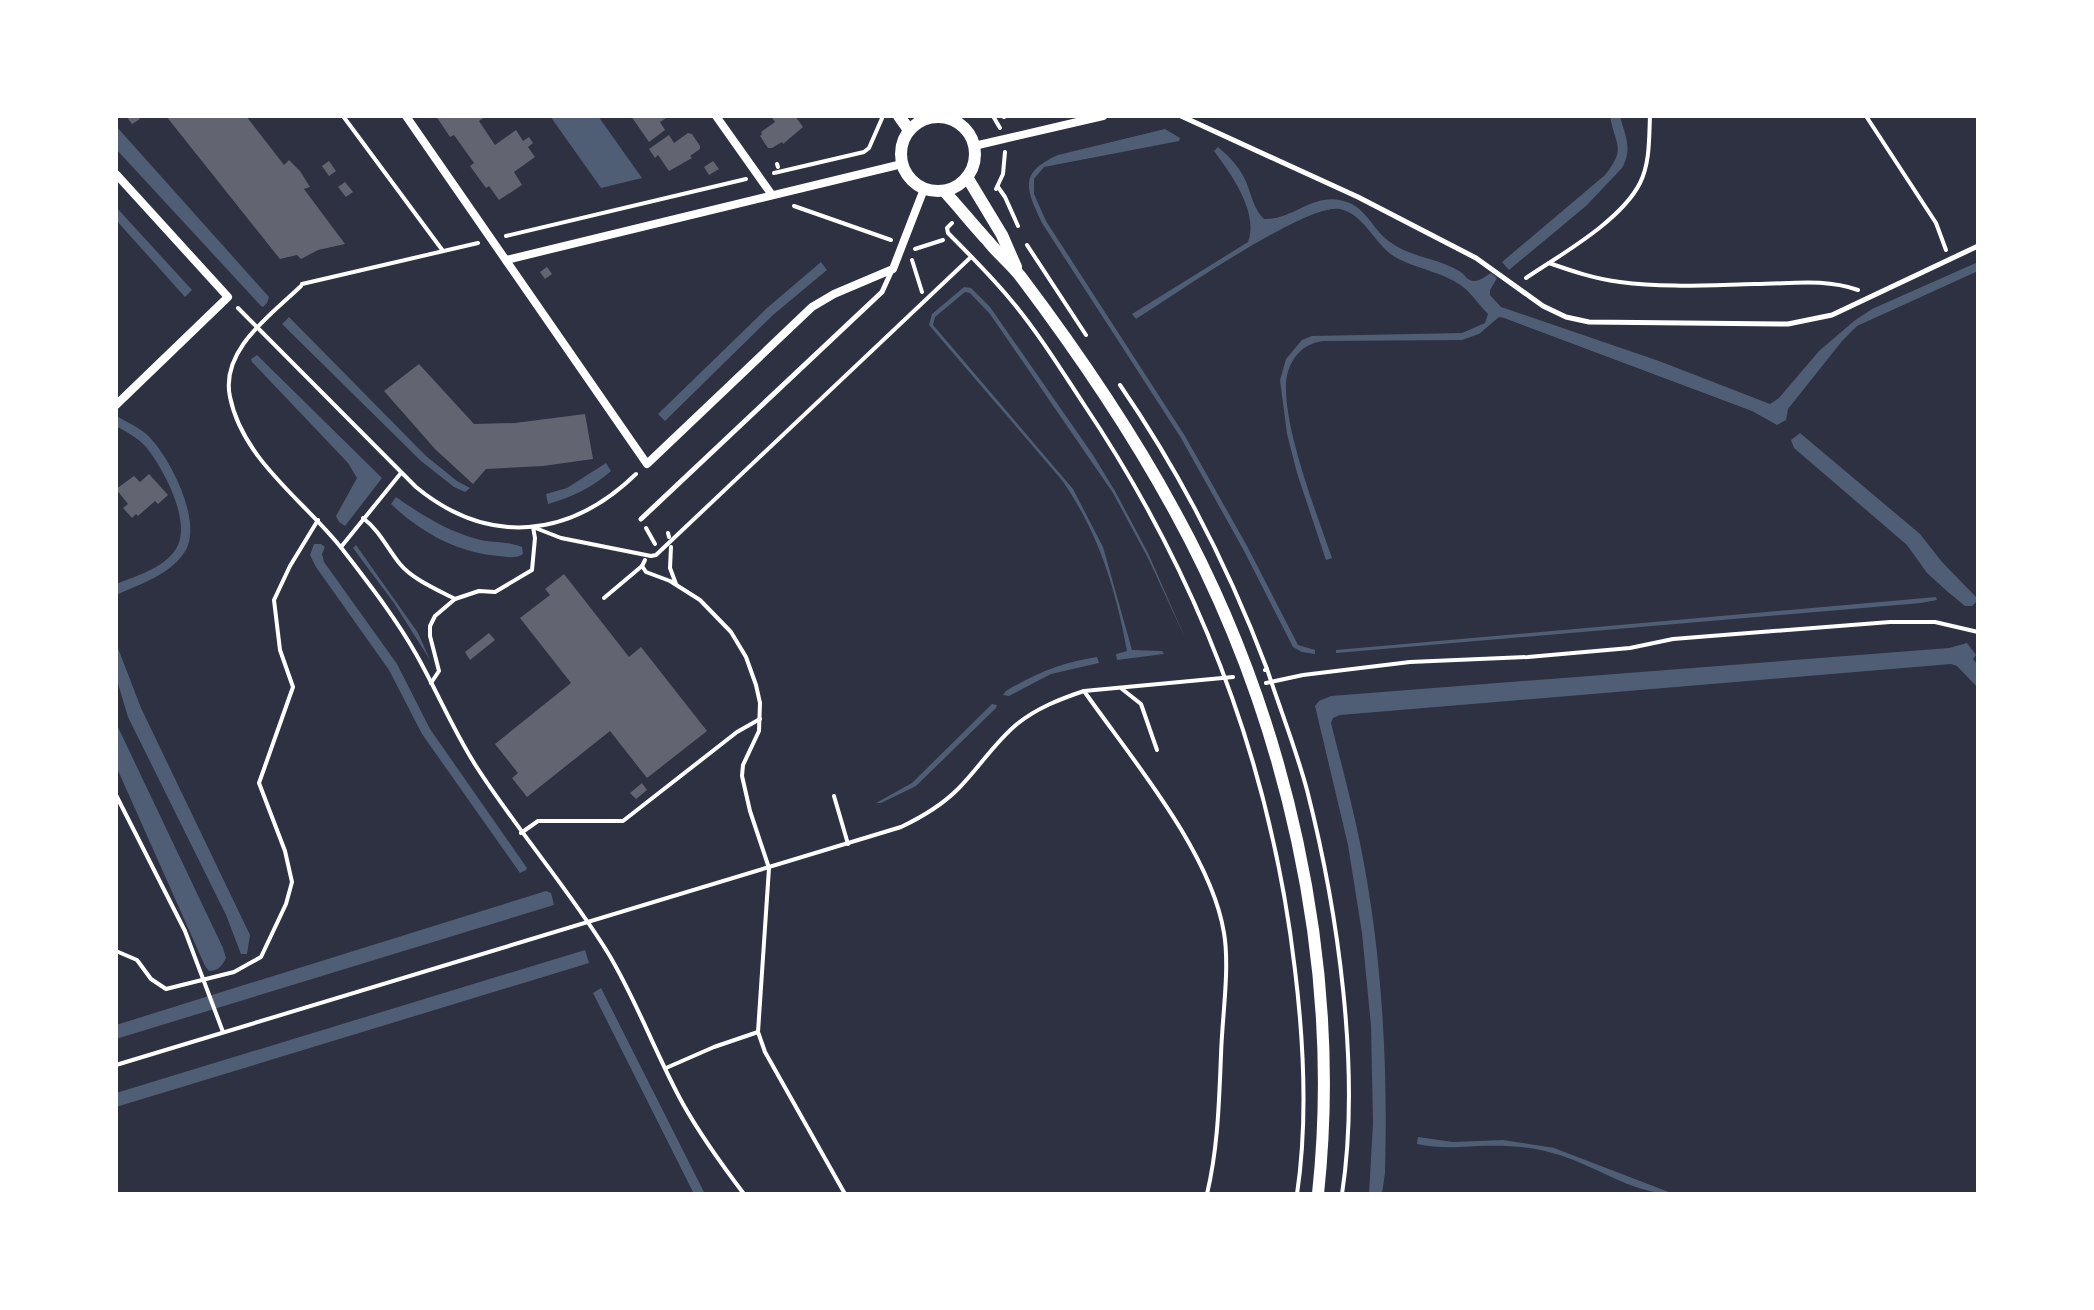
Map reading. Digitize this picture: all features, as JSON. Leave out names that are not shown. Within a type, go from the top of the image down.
[{"type":"street","points":[[406,116],[647,464],[812,307],[834,294],[893,269],[924,189]]},
{"type":"street","points":[[716,116],[772,195]]},
{"type":"street","points":[[899,116],[909,130]]},
{"type":"street","points":[[974,146],[1103,116]]},
{"type":"street","points":[[929,117],[952,120],[962,127],[974,146],[975,157],[967,177],[957,186],[944,191],[924,189],[906,175],[902,164],[903,140],[909,130],[929,117]]},
{"type":"street","points":[[506,260],[902,164]]},
{"type":"street","points":[[116,174],[228,297],[116,405]]},
{"type":"street","points":[[967,177],[1002,235],[1019,274]]},
{"type":"street","points":[[944,191],[1019,274],[1110,405],[1174,511],[1219,602],[1252,687],[1273,750],[1295,837],[1313,940],[1325,1089],[1324,1145],[1318,1194]]},
{"type":"lane","points":[[1181,116],[1405,221],[1476,258],[1543,306],[1566,317],[1589,322],[1788,324],[1832,315],[1978,246]]},
{"type":"lane","points":[[641,519],[882,292],[893,269]]},
{"type":"lane","points":[[553,347],[563,341]]},
{"type":"path","points":[[343,116],[443,251]]},
{"type":"path","points":[[744,1194],[701,1133],[609,955],[473,762],[399,627],[341,547],[262,459],[234,413],[228,378],[241,348],[302,285],[864,152],[869,148],[883,116]]},
{"type":"path","points":[[1515,286],[1609,218],[1627,201],[1639,183],[1648,152],[1650,116]]},
{"type":"path","points":[[1866,116],[1936,223],[1949,260]]},
{"type":"path","points":[[998,187],[1032,256],[1060,297]]},
{"type":"path","points":[[787,203],[893,241]]},
{"type":"path","points":[[954,239],[1012,300],[1120,460],[1173,555],[1227,678],[1251,750],[1268,818],[1291,937],[1302,1059],[1303,1121],[1297,1194]]},
{"type":"path","points":[[922,292],[911,257],[914,249],[943,240]]},
{"type":"path","points":[[533,527],[561,538],[656,555],[971,257]]},
{"type":"path","points":[[1549,263],[1590,277],[1647,285],[1829,282],[1861,291],[1867,298]]},
{"type":"path","points":[[228,297],[401,473],[434,503],[457,515],[483,524],[509,528],[562,522],[606,500],[647,464]]},
{"type":"path","points":[[341,547],[401,473]]},
{"type":"path","points":[[363,518],[375,527],[400,564],[413,576],[455,599]]},
{"type":"path","points":[[116,951],[137,960],[151,979],[166,989],[234,972],[261,957],[286,904],[292,882],[285,851],[259,783],[293,687],[280,650],[274,600],[318,520]]},
{"type":"path","points":[[431,683],[439,671],[430,636],[430,626],[435,616],[455,599],[479,591],[495,592],[532,570],[533,527]]},
{"type":"path","points":[[671,547],[670,568],[677,585]]},
{"type":"path","points":[[604,598],[644,563],[646,572],[677,585],[700,600],[736,640],[753,674],[760,719],[742,776],[769,868],[758,1032],[765,1052],[845,1194]]},
{"type":"path","points":[[1252,687],[1303,675],[1410,662],[1630,648],[1673,639],[1890,622],[1935,622],[1978,632]]},
{"type":"path","points":[[116,1065],[848,844],[922,817],[959,788],[1016,725],[1038,710],[1084,691],[1227,678]]},
{"type":"path","points":[[1121,688],[1141,704],[1157,750]]},
{"type":"path","points":[[1084,691],[1168,812],[1199,864],[1219,912],[1225,951],[1218,1126],[1207,1194]]},
{"type":"path","points":[[521,833],[538,821],[623,821],[737,732],[760,719]]},
{"type":"path","points":[[116,795],[185,931],[223,1032]]},
{"type":"path","points":[[834,796],[848,844]]},
{"type":"path","points":[[666,1068],[732,1039],[758,1032]]},
{"type":"water","points":[[550,116],[598,116],[642,178],[601,188]]},
{"type":"water","points":[[1610,116],[1620,116],[1626,136],[1628,148],[1622,168],[1586,206],[1509,270],[1502,262],[1612,166],[1618,146]]},
{"type":"water","points":[[116,126],[269,297],[263,307],[116,149]]},
{"type":"water","points":[[1165,129],[1180,138],[1179,141],[1044,167],[1034,179],[1034,194],[1046,221],[1185,436],[1298,645],[1315,650],[1315,654],[1293,647],[1181,438],[1042,223],[1029,191],[1031,175],[1036,168],[1058,155]]},
{"type":"water","points":[[1218,147],[1242,173],[1264,219],[1286,215],[1328,199],[1352,204],[1386,239],[1404,250],[1450,266],[1472,281],[1491,273],[1497,278],[1490,295],[1501,307],[1659,361],[1770,404],[1779,398],[1819,351],[1872,309],[1978,262],[1978,271],[1857,326],[1788,409],[1786,420],[1777,425],[1752,411],[1499,317],[1479,334],[1462,340],[1324,341],[1309,345],[1298,354],[1290,367],[1286,383],[1287,402],[1302,471],[1332,558],[1326,560],[1287,434],[1280,380],[1286,359],[1302,340],[1312,336],[1462,333],[1485,323],[1488,314],[1463,287],[1395,257],[1363,223],[1340,209],[1323,211],[1270,235],[1136,319],[1132,314],[1248,242],[1250,218],[1247,206],[1214,151]]},
{"type":"water","points":[[116,207],[192,290],[185,297],[116,220]]},
{"type":"water","points":[[821,262],[827,270],[773,315],[665,421],[658,414],[767,308]]},
{"type":"water","points":[[964,287],[971,288],[990,307],[1093,455],[1148,553],[1186,640],[1149,560],[1113,493],[990,314],[970,293],[965,292],[935,317],[933,325],[1073,489],[1103,547],[1132,650],[1162,651],[1164,654],[1117,660],[1116,654],[1127,651],[1117,605],[1104,561],[1074,499],[1061,479],[929,325],[932,314]]},
{"type":"water","points":[[289,317],[426,456],[470,488],[465,492],[454,487],[421,461],[282,324]]},
{"type":"water","points":[[257,355],[382,478],[345,526],[336,516],[357,478],[348,463],[252,362],[251,359]]},
{"type":"water","points":[[116,416],[136,426],[160,450],[183,494],[190,527],[184,553],[170,568],[116,595],[116,584],[151,570],[167,559],[178,545],[181,534],[178,508],[160,467],[143,444],[116,426]]},
{"type":"water","points":[[1800,433],[1920,534],[1976,597],[1976,602],[1965,606],[1948,592],[1927,573],[1907,545],[1794,448],[1791,440]]},
{"type":"water","points":[[606,463],[611,471],[597,482],[548,504],[546,494],[567,488]]},
{"type":"water","points":[[396,497],[455,532],[517,545],[522,547],[523,554],[512,557],[484,554],[454,546],[414,524],[391,504]]},
{"type":"water","points":[[314,544],[325,547],[322,554],[324,562],[397,664],[430,729],[526,870],[520,873],[422,734],[389,670],[316,567],[310,555]]},
{"type":"water","points":[[356,545],[418,633],[430,660],[394,603],[353,548]]},
{"type":"water","points":[[1936,597],[1937,600],[1921,603],[1336,653],[1336,650]]},
{"type":"water","points":[[116,643],[141,708],[250,935],[247,954],[241,954],[226,915],[128,717],[116,677]]},
{"type":"water","points":[[1967,643],[1976,655],[1973,659],[1978,665],[1978,688],[1957,666],[1951,664],[1333,718],[1331,723],[1368,884],[1382,1007],[1385,1173],[1382,1194],[1369,1194],[1373,1123],[1371,1026],[1362,933],[1348,845],[1315,706],[1319,701],[1331,696],[1949,648]]},
{"type":"water","points":[[1097,657],[1099,663],[1051,674],[1009,696],[1003,695],[1050,669]]},
{"type":"water","points":[[992,704],[997,705],[996,708],[916,786],[876,803],[912,783]]},
{"type":"water","points":[[116,723],[223,948],[226,958],[215,970],[209,971],[205,966],[116,766]]},
{"type":"water","points":[[546,891],[551,893],[554,905],[116,1039],[116,1025]]},
{"type":"water","points":[[585,950],[589,963],[116,1107],[116,1093]]},
{"type":"water","points":[[601,988],[705,1194],[694,1194],[593,993]]},
{"type":"water","points":[[1418,1137],[1453,1142],[1503,1140],[1554,1148],[1674,1194],[1642,1189],[1543,1151],[1506,1146],[1433,1147],[1417,1144]]},
{"type":"building","points":[[126,116],[138,116],[140,119],[132,124]]},
{"type":"building","points":[[166,116],[246,116],[284,165],[289,160],[300,171],[310,187],[304,189],[345,244],[318,250],[301,259],[297,255],[280,259]]},
{"type":"building","points":[[436,116],[486,116],[479,121],[495,145],[516,130],[523,141],[529,137],[533,143],[528,147],[535,157],[514,172],[522,185],[499,200],[489,186],[486,188],[470,166],[474,163]]},
{"type":"building","points":[[631,116],[669,116],[660,122],[665,130],[649,142]]},
{"type":"building","points":[[771,116],[795,116],[803,127],[783,144],[768,148],[760,136],[775,122]]},
{"type":"building","points":[[688,133],[692,134],[700,149],[690,156],[692,158],[669,171],[658,155],[655,158],[649,149],[669,135],[674,143]]},
{"type":"building","points":[[329,161],[336,171],[329,176],[322,166]]},
{"type":"building","points":[[713,161],[719,169],[709,175],[704,167]]},
{"type":"building","points":[[345,182],[353,192],[346,197],[338,187]]},
{"type":"building","points":[[547,267],[552,274],[545,279],[540,272]]},
{"type":"building","points":[[419,364],[474,424],[515,423],[585,414],[593,459],[486,469],[473,484],[435,449],[384,391]]},
{"type":"building","points":[[149,474],[168,495],[132,518],[123,508],[128,504],[116,489],[134,476],[140,482]]},
{"type":"building","points":[[564,574],[629,657],[641,647],[707,731],[647,778],[610,731],[527,797],[512,778],[518,773],[495,744],[571,683],[520,618],[550,595],[545,589]]},
{"type":"building","points":[[489,633],[495,640],[470,660],[465,652]]},
{"type":"building","points":[[642,783],[647,790],[636,799],[630,793]]}]
